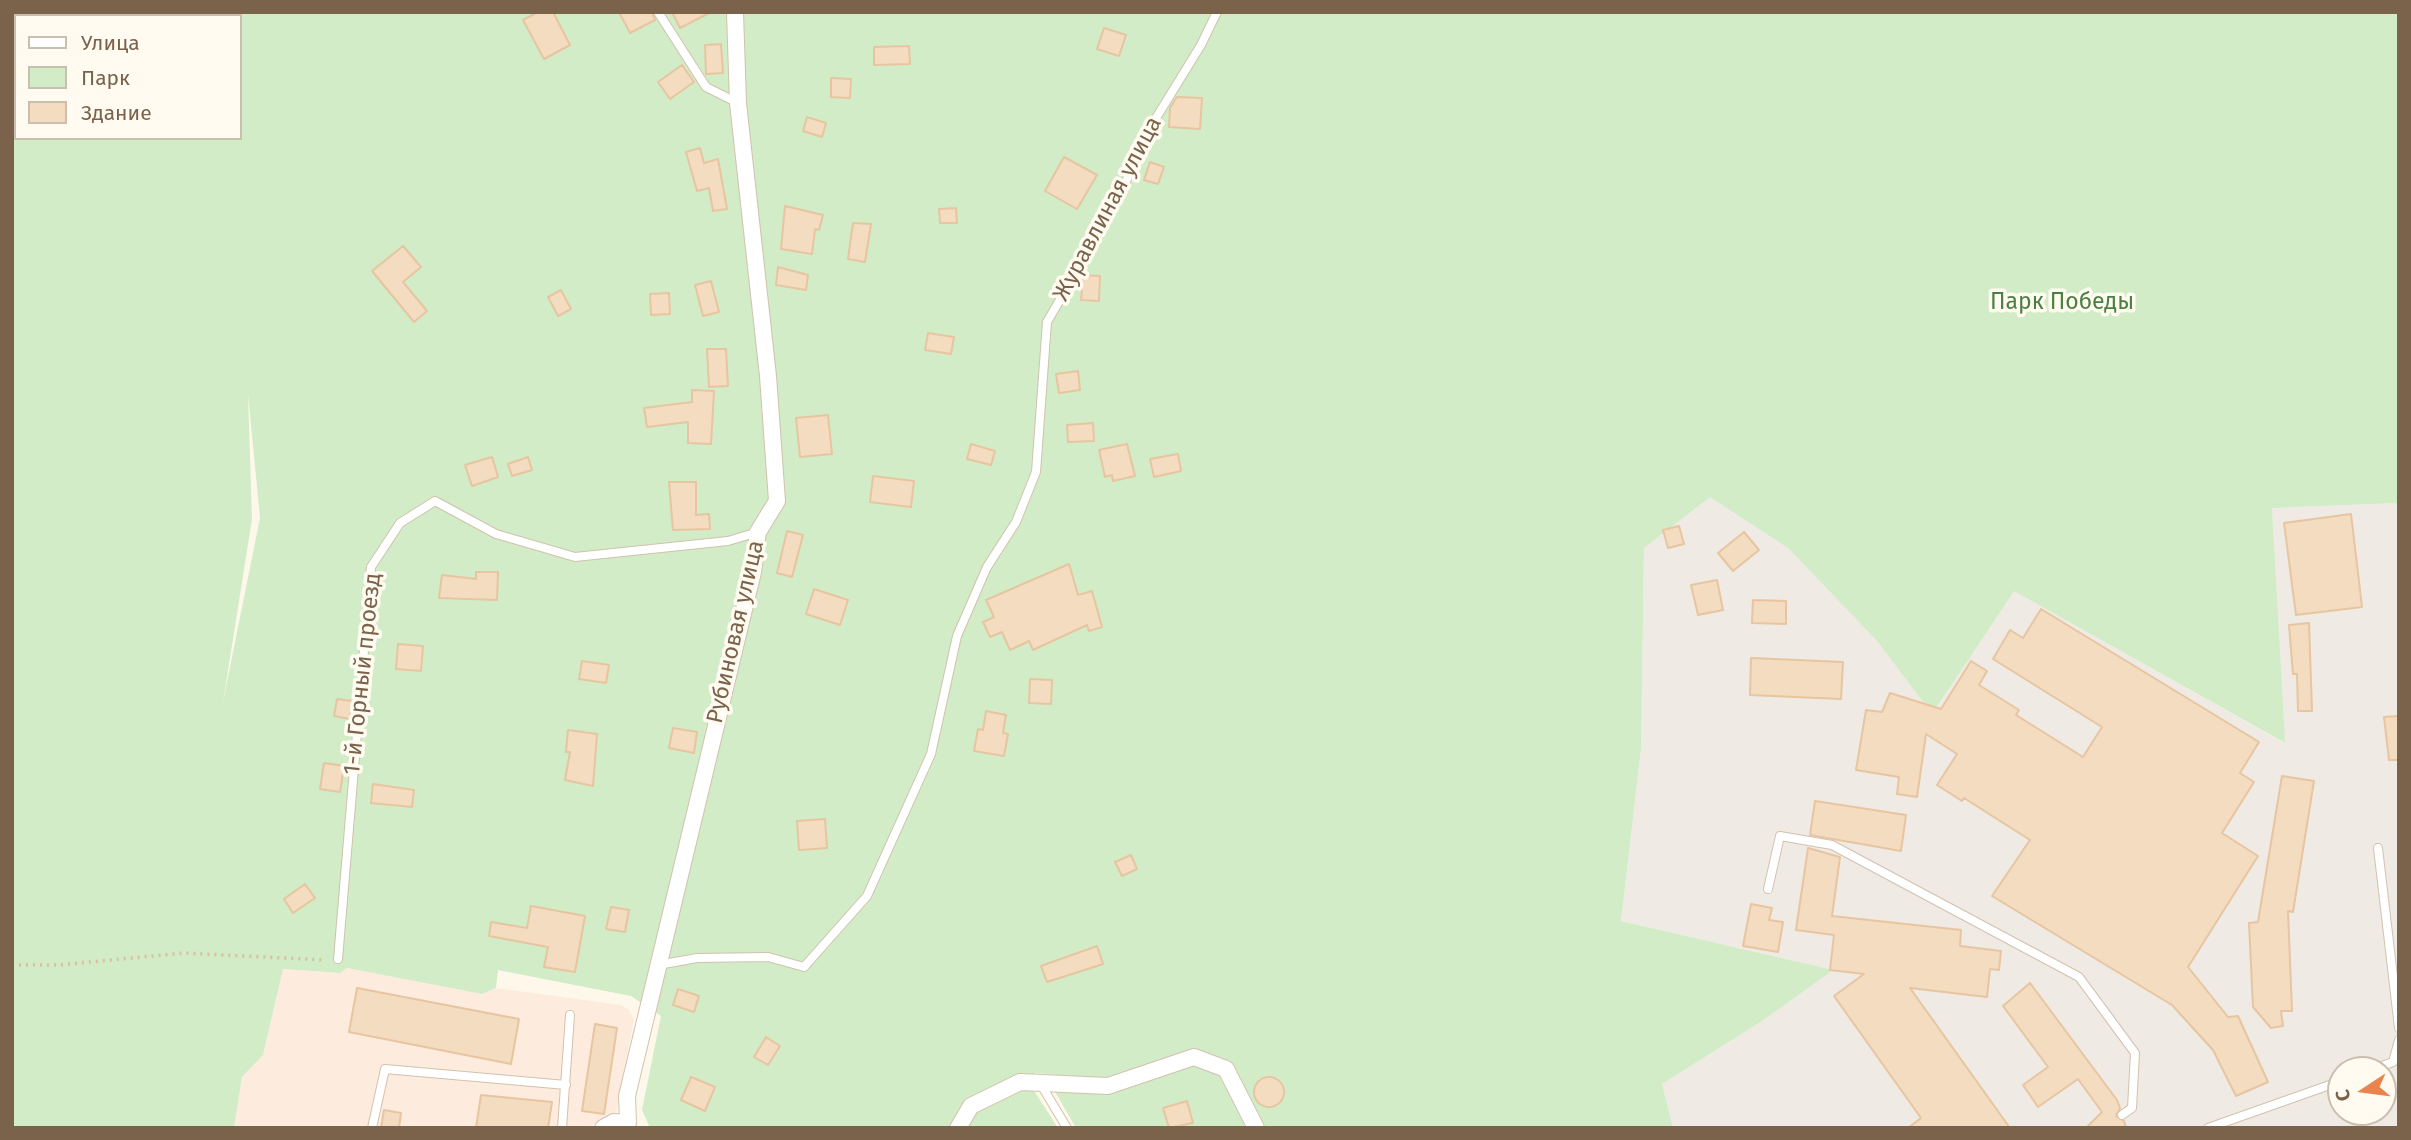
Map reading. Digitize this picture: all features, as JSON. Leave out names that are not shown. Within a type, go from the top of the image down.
[{"type":"street","name":"Рубиновая улица","points":[[633,1125],[627,1096],[753,572],[758,532],[777,501],[768,376],[738,103],[735,12]]},
{"type":"street","points":[[958,1128],[971,1106],[1020,1082],[1039,1080],[1108,1086],[1194,1057],[1226,1069],[1256,1128]]},
{"type":"street","points":[[603,1128],[614,1122],[633,1125]]},
{"type":"lane","points":[[658,12],[706,86],[738,103]]},
{"type":"lane","name":"Журавлиная улица","points":[[658,965],[697,958],[768,957],[804,967],[867,896],[931,754],[957,636],[987,567],[1016,522],[1036,472],[1047,322],[1117,202],[1148,131],[1201,45],[1217,12]]},
{"type":"lane","name":"1-й Горный проезд","points":[[338,959],[371,567],[400,523],[435,501],[496,534],[575,557],[728,541],[758,532]]},
{"type":"lane","points":[[1768,889],[1780,836],[1832,845],[2079,977],[2135,1053],[2132,1108],[2122,1115]]},
{"type":"lane","points":[[2378,848],[2399,1028]]},
{"type":"lane","points":[[562,1128],[570,1015]]},
{"type":"lane","points":[[372,1128],[385,1069],[566,1085]]},
{"type":"lane","points":[[1039,1080],[1067,1128]]},
{"type":"lane","points":[[2208,1128],[2327,1086]]},
{"type":"path","points":[[12,965],[58,965],[184,953],[338,959]]},
{"type":"shaded area","points":[[1710,496],[1788,548],[1877,641],[1932,714],[2013,590],[2284,743],[2272,508],[2399,503],[2399,1128],[1673,1128],[1662,1084],[1762,1021],[1832,970],[1621,921],[1641,749],[1644,548]]},
{"type":"shaded area","points":[[347,968],[482,994],[496,988],[621,1005],[629,1010],[634,1019],[616,1113],[586,1128],[234,1128],[242,1077],[263,1055],[283,969],[340,973]]},
{"type":"green space","name":"Парк Победы","points":[[12,12],[2399,12],[2399,503],[2272,508],[2285,743],[2014,591],[1932,714],[1877,641],[1788,548],[1710,497],[1644,548],[1641,749],[1621,921],[1833,970],[1762,1021],[1662,1084],[1673,1128],[1263,1128],[1207,1055],[1109,1079],[1035,1073],[1033,1089],[1058,1128],[650,1128],[642,1110],[661,1016],[631,996],[498,970],[496,988],[482,994],[347,968],[340,973],[283,969],[263,1055],[242,1077],[234,1128],[12,1128]],"holes":[[[248,394],[260,518],[223,702],[252,519]]]},
{"type":"green space","points":[[1192,1065],[1224,1076],[1248,1128],[1076,1128],[1054,1090]]},
{"type":"building","points":[[538,12],[553,12],[570,45],[544,59],[523,20]]},
{"type":"building","points":[[619,12],[652,12],[655,20],[630,33]]},
{"type":"building","points":[[672,12],[711,12],[680,28]]},
{"type":"building","points":[[1104,28],[1126,35],[1119,56],[1097,49]]},
{"type":"building","points":[[721,44],[723,73],[706,74],[705,45]]},
{"type":"building","points":[[909,46],[910,64],[874,65],[874,47]]},
{"type":"building","points":[[682,65],[694,82],[670,99],[658,82]]},
{"type":"building","points":[[831,78],[851,79],[850,98],[831,97]]},
{"type":"building","points":[[1177,97],[1202,98],[1200,129],[1169,127],[1170,108]]},
{"type":"building","points":[[807,117],[826,123],[822,137],[803,131]]},
{"type":"building","points":[[700,148],[704,163],[718,159],[727,209],[713,211],[709,188],[697,191],[686,152]]},
{"type":"building","points":[[1064,157],[1097,175],[1077,209],[1045,191]]},
{"type":"building","points":[[1150,162],[1164,167],[1158,184],[1144,180]]},
{"type":"building","points":[[785,206],[823,215],[819,230],[815,229],[812,254],[781,249]]},
{"type":"building","points":[[956,208],[957,223],[940,223],[939,209]]},
{"type":"building","points":[[853,223],[871,224],[865,262],[848,259]]},
{"type":"building","points":[[403,246],[421,267],[403,282],[427,311],[414,322],[372,271]]},
{"type":"building","points":[[778,267],[808,275],[806,290],[776,285]]},
{"type":"building","points":[[1083,275],[1100,276],[1099,301],[1081,300]]},
{"type":"building","points":[[711,281],[719,312],[703,316],[695,285]]},
{"type":"building","points":[[561,290],[571,309],[558,316],[548,297]]},
{"type":"building","points":[[669,293],[670,314],[651,315],[650,294]]},
{"type":"building","points":[[928,333],[954,337],[951,354],[925,350]]},
{"type":"building","points":[[707,349],[726,349],[728,386],[709,387]]},
{"type":"building","points":[[1078,371],[1080,390],[1059,393],[1056,374]]},
{"type":"building","points":[[692,390],[714,391],[711,444],[688,443],[688,422],[647,427],[644,408],[692,402]]},
{"type":"building","points":[[828,415],[832,454],[800,457],[796,418]]},
{"type":"building","points":[[1093,423],[1094,441],[1068,442],[1067,425]]},
{"type":"building","points":[[971,444],[995,451],[991,465],[967,459]]},
{"type":"building","points":[[1127,444],[1135,476],[1113,481],[1112,475],[1105,477],[1099,450]]},
{"type":"building","points":[[1178,454],[1181,471],[1154,477],[1150,459]]},
{"type":"building","points":[[492,457],[498,477],[472,486],[465,465]]},
{"type":"building","points":[[528,457],[532,470],[512,476],[508,464]]},
{"type":"building","points":[[873,476],[914,481],[911,507],[870,502]]},
{"type":"building","points":[[669,482],[696,482],[696,515],[709,514],[710,529],[673,530]]},
{"type":"building","points":[[2351,514],[2362,607],[2296,615],[2284,523]]},
{"type":"building","points":[[1679,526],[1684,544],[1668,548],[1663,530]]},
{"type":"building","points":[[787,531],[803,535],[792,577],[777,573]]},
{"type":"building","points":[[1744,532],[1759,550],[1733,571],[1718,553]]},
{"type":"building","points":[[1069,564],[1078,595],[1092,591],[1102,627],[1089,631],[1087,625],[1033,650],[1029,641],[1010,650],[1002,632],[990,637],[983,622],[994,617],[986,600]]},
{"type":"building","points":[[476,572],[498,572],[497,600],[439,598],[442,575],[476,579]]},
{"type":"building","points":[[1717,580],[1723,610],[1698,615],[1691,585]]},
{"type":"building","points":[[814,589],[848,600],[840,625],[806,614]]},
{"type":"building","points":[[1753,600],[1786,601],[1786,624],[1752,623]]},
{"type":"building","points":[[2041,609],[2259,742],[2240,773],[2254,782],[2222,833],[2258,856],[2188,967],[2228,1017],[2238,1016],[2268,1082],[2236,1096],[2213,1050],[2172,1005],[1992,896],[2030,840],[1964,798],[1962,801],[1937,785],[1957,754],[1926,734],[1917,797],[1897,794],[1899,777],[1856,770],[1866,710],[1882,712],[1890,693],[1941,709],[1971,661],[1987,671],[1979,685],[2019,710],[2016,715],[2083,757],[2102,727],[1993,659],[2010,630],[2023,638]]},
{"type":"building","points":[[2309,623],[2312,711],[2298,711],[2297,674],[2293,674],[2289,625]]},
{"type":"building","points":[[398,644],[423,646],[421,671],[396,669]]},
{"type":"building","points":[[1751,658],[1843,662],[1841,699],[1750,695]]},
{"type":"building","points":[[582,661],[609,665],[606,683],[579,679]]},
{"type":"building","points":[[1030,679],[1052,680],[1051,704],[1029,703]]},
{"type":"building","points":[[337,699],[352,701],[350,719],[334,716]]},
{"type":"building","points":[[986,711],[1006,715],[1003,733],[1008,734],[1004,756],[974,751],[978,729],[983,730]]},
{"type":"building","points":[[2399,716],[2399,760],[2389,760],[2384,717]]},
{"type":"building","points":[[673,728],[697,732],[694,753],[669,748]]},
{"type":"building","points":[[568,730],[597,734],[593,786],[565,780],[570,752],[566,752]]},
{"type":"building","points":[[324,763],[344,766],[340,792],[320,789]]},
{"type":"building","points":[[2282,776],[2314,781],[2293,912],[2288,911],[2292,1011],[2281,1011],[2283,1026],[2271,1028],[2253,1007],[2249,923],[2258,922]]},
{"type":"building","points":[[373,784],[414,790],[412,807],[371,803]]},
{"type":"building","points":[[1815,801],[1906,815],[1901,851],[1810,835]]},
{"type":"building","points":[[825,819],[827,848],[799,850],[797,821]]},
{"type":"building","points":[[1808,848],[1840,857],[1832,916],[1961,930],[1960,946],[2001,951],[1999,970],[1990,969],[1987,997],[1910,988],[2010,1128],[1908,1128],[1921,1118],[1834,996],[1864,974],[1830,970],[1834,935],[1796,930]]},
{"type":"building","points":[[1131,855],[1137,869],[1122,876],[1115,862]]},
{"type":"building","points":[[305,884],[315,898],[293,913],[284,899]]},
{"type":"building","points":[[1751,904],[1772,908],[1769,920],[1783,922],[1778,952],[1743,946]]},
{"type":"building","points":[[531,906],[585,916],[575,972],[544,967],[548,947],[489,936],[491,922],[527,928]]},
{"type":"building","points":[[611,907],[629,910],[625,932],[606,929]]},
{"type":"building","points":[[1097,946],[1103,964],[1047,982],[1041,966]]},
{"type":"building","points":[[2030,983],[2117,1100],[2120,1108],[2116,1116],[2124,1121],[2126,1128],[2086,1128],[2102,1112],[2078,1079],[2038,1107],[2023,1085],[2048,1067],[2003,1006]]},
{"type":"building","points":[[357,988],[519,1019],[511,1064],[349,1032]]},
{"type":"building","points":[[678,989],[699,996],[694,1012],[673,1005]]},
{"type":"building","points":[[595,1024],[617,1028],[604,1114],[582,1111]]},
{"type":"building","points":[[766,1037],[780,1046],[768,1065],[754,1057]]},
{"type":"building","points":[[691,1077],[715,1087],[705,1111],[681,1100]]},
{"type":"building","points":[[1269,1077],[1280,1081],[1284,1092],[1280,1103],[1269,1107],[1258,1103],[1254,1092],[1258,1081]]},
{"type":"building","points":[[481,1095],[552,1102],[548,1128],[476,1128]]},
{"type":"building","points":[[1187,1101],[1193,1123],[1169,1128],[1163,1108]]},
{"type":"building","points":[[384,1110],[401,1113],[399,1128],[381,1128]]}]
